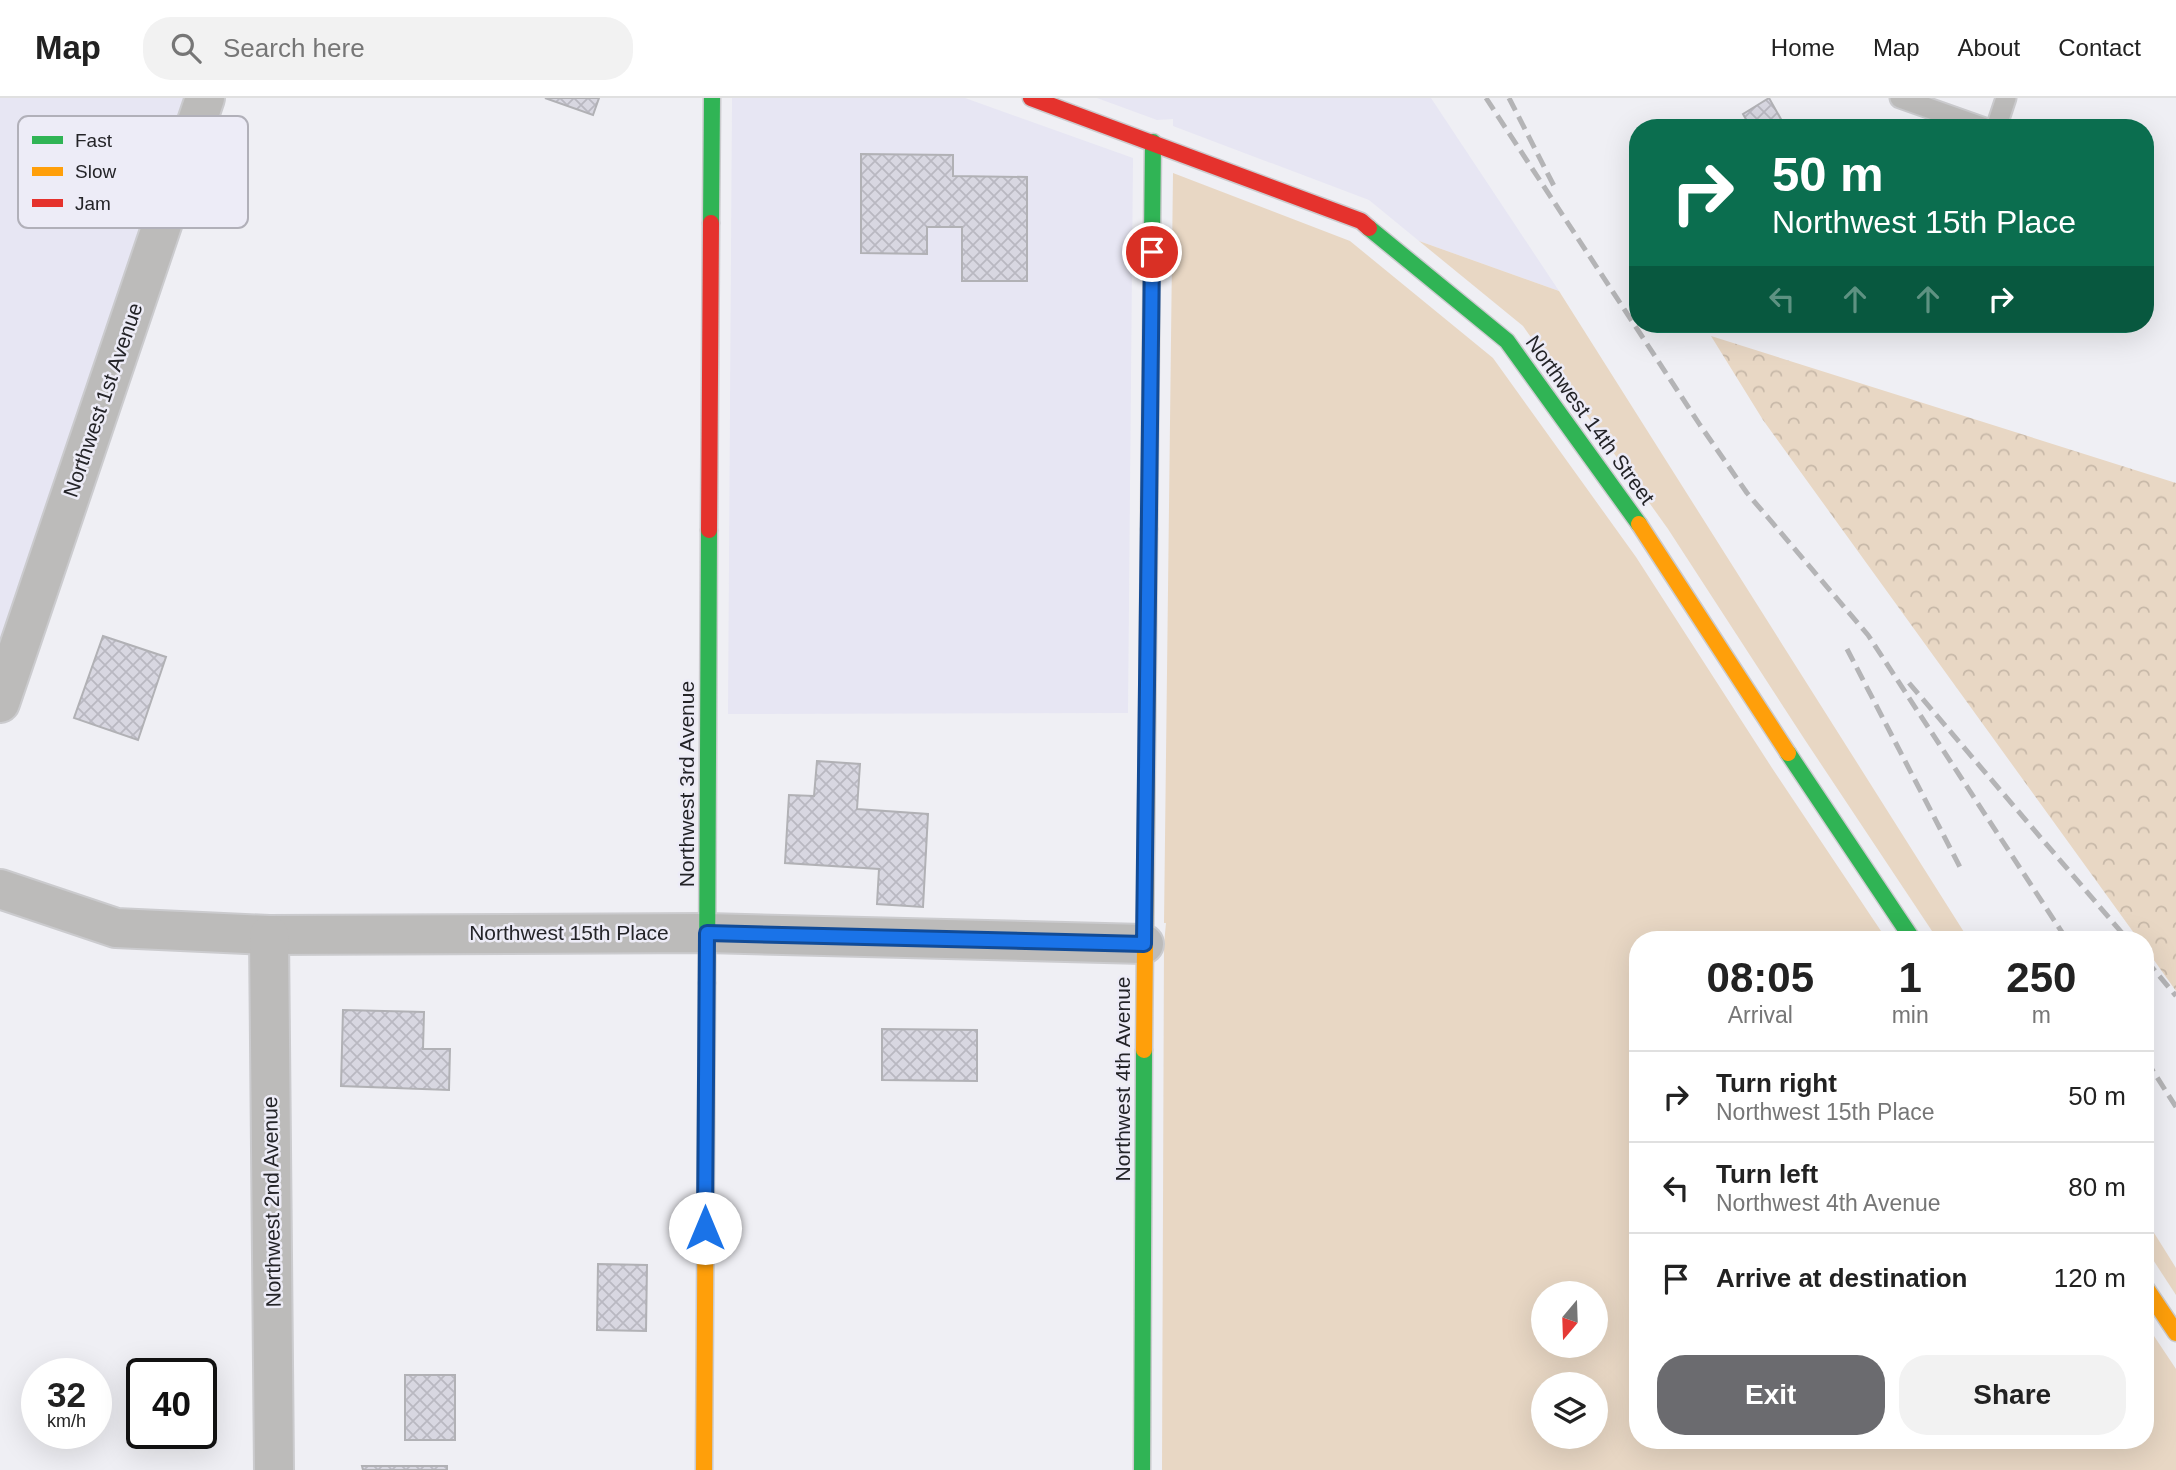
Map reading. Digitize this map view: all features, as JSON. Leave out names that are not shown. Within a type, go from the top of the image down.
[{"type":"street","name":"Northwest 1st Avenue","points":[[199,116],[205,98]]},
{"type":"street","name":"Northwest 3rd Avenue","points":[[704,1470],[712,98]]},
{"type":"street","name":"Northwest 14th Street","points":[[1031,98],[1361,221],[1507,341],[1652,542],[1907,931]]},
{"type":"street","name":"Northwest 4th Avenue","points":[[1142,1470],[1144,944],[1153,142]]},
{"type":"street","name":"Northwest 1st Avenue","points":[[0,703],[161,228]]},
{"type":"street","name":"Northwest 15th Place","points":[[0,889],[116,928],[269,935],[707,933],[1144,944]]},
{"type":"street","name":"Northwest 2nd Avenue","points":[[269,935],[274,1470]]},
{"type":"street","points":[[2154,1300],[2176,1333]]},
{"type":"lane","points":[[1900,98],[1960,119]]},
{"type":"lane","points":[[1999,119],[2006,98]]},
{"type":"shaded area","points":[[0,98],[185,98],[179,116],[18,116],[18,228],[141,228],[0,643]]},
{"type":"shaded area","points":[[732,98],[965,98],[1133,158],[1128,713],[728,714]]},
{"type":"shaded area","points":[[1097,98],[1431,98],[1559,291],[1419,241],[1369,200],[1173,126],[1173,119],[1157,120]]},
{"type":"green space","points":[[1173,173],[1350,241],[1493,358],[1636,557],[1881,931],[1629,931],[1629,1449],[2154,1449],[2154,1336],[2176,1369],[2176,1470],[1162,1470],[1164,944]]},
{"type":"green space","points":[[1419,241],[1559,291],[1963,931],[1932,931],[1668,529],[1523,326]]},
{"type":"green space","points":[[1711,336],[2176,483],[2176,991],[2154,960],[2154,931],[2132,931],[1763,420]]},
{"type":"green space","points":[[2154,1233],[2176,1268],[2176,1295],[2154,1261]]},
{"type":"building","points":[[545,98],[599,98],[593,115]]},
{"type":"building","points":[[1769,98],[1781,119],[1746,119],[1743,114]]},
{"type":"building","points":[[861,154],[953,155],[953,176],[1027,177],[1027,281],[962,281],[962,227],[927,227],[927,254],[861,253]]},
{"type":"building","points":[[103,636],[166,657],[138,740],[74,718]]},
{"type":"building","points":[[817,761],[860,764],[857,809],[928,814],[923,907],[877,904],[879,869],[785,863],[789,795],[814,796]]},
{"type":"building","points":[[343,1010],[424,1012],[423,1049],[450,1049],[449,1090],[341,1086]]},
{"type":"building","points":[[882,1029],[977,1030],[977,1081],[882,1080]]},
{"type":"building","points":[[598,1264],[647,1265],[646,1331],[597,1330]]},
{"type":"building","points":[[405,1375],[455,1375],[455,1440],[405,1440]]},
{"type":"building","points":[[362,1466],[447,1466],[447,1470],[363,1470]]},
{"type":"railway","points":[[1486,98],[1629,317]]},
{"type":"railway","points":[[1509,98],[1554,186]]},
{"type":"railway","points":[[1640,333],[1747,493],[1868,635],[2061,931]]},
{"type":"railway","points":[[1847,649],[1961,869]]},
{"type":"railway","points":[[1909,683],[2120,931]]},
{"type":"railway","points":[[2154,970],[2176,996]]},
{"type":"railway","points":[[2154,1073],[2176,1107]]},
{"type":"traffic: fast","points":[[711,223],[712,98]]},
{"type":"traffic: fast","points":[[1149,529],[1153,142]]},
{"type":"traffic: fast","points":[[1369,228],[1507,341],[1639,524]]},
{"type":"traffic: fast","points":[[707,983],[709,530]]},
{"type":"traffic: fast","points":[[1788,753],[1907,931]]},
{"type":"traffic: fast","points":[[1142,1470],[1144,1050]]},
{"type":"traffic: slow","points":[[1639,524],[1788,753]]},
{"type":"traffic: slow","points":[[1144,1050],[1149,529]]},
{"type":"traffic: slow","points":[[704,1470],[707,983]]},
{"type":"traffic: slow","points":[[2154,1300],[2176,1333]]},
{"type":"traffic: jam","points":[[1031,98],[1361,221],[1369,228]]},
{"type":"traffic: jam","points":[[709,530],[711,223]]},
{"type":"route","points":[[705,1228],[707,933],[1144,944],[1152,252]]}]
